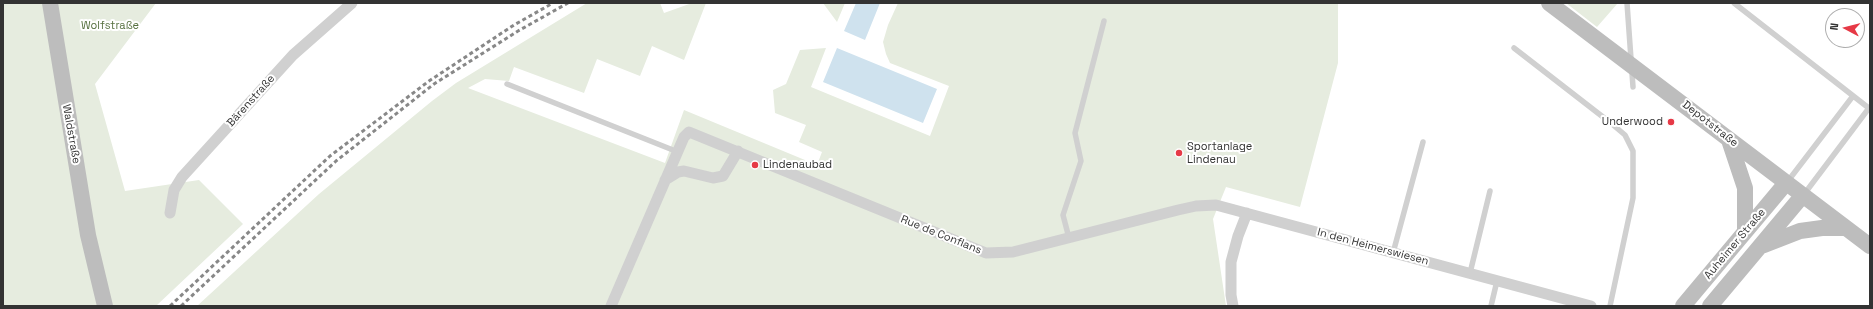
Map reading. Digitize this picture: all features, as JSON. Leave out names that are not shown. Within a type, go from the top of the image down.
[{"type":"main road","name":"Waldstraße","points":[[50,3],[93,264],[105,306]]},
{"type":"main road","name":"Depotstraße","points":[[1549,3],[1870,246]]},
{"type":"main road","points":[[1729,140],[1745,188],[1745,232]]},
{"type":"main road","name":"Auheimer Straße","points":[[1683,306],[1786,183]]},
{"type":"main road","name":"Auheimer Straße","points":[[1710,306],[1803,195]]},
{"type":"main road","points":[[1760,247],[1800,230],[1846,228]]},
{"type":"street","name":"Bärenstraße","points":[[170,213],[174,190],[182,177],[293,55],[352,3]]},
{"type":"street","name":"Rue de Conflans","points":[[611,306],[684,137],[689,132],[986,253],[1013,252],[1196,206],[1216,205],[1247,214]]},
{"type":"street","points":[[665,180],[678,172],[684,171],[713,178],[723,176],[738,151]]},
{"type":"street","name":"In den Heimerswiesen","points":[[1247,214],[1591,306]]},
{"type":"street","points":[[1233,306],[1231,294],[1232,262],[1238,236],[1247,214]]},
{"type":"lane","points":[[1627,3],[1633,87]]},
{"type":"lane","points":[[1734,3],[1870,108],[1803,195]]},
{"type":"lane","points":[[1069,238],[1063,215],[1081,161],[1075,133],[1104,20]]},
{"type":"lane","points":[[1514,48],[1616,127],[1625,135],[1633,151],[1634,198],[1610,306]]},
{"type":"lane","points":[[507,84],[678,152]]},
{"type":"lane","points":[[1786,183],[1853,96]]},
{"type":"lane","points":[[1393,253],[1423,142]]},
{"type":"lane","points":[[1470,273],[1490,191]]},
{"type":"lane","points":[[1491,306],[1497,281]]},
{"type":"green space","name":"Wolfstraße","points":[[3,3],[156,3],[95,84],[125,191],[199,180],[243,224],[156,306],[3,306]]},
{"type":"green space","points":[[587,3],[660,3],[664,13],[692,3],[706,3],[684,60],[652,46],[640,76],[597,59],[584,93],[514,67],[509,81],[485,79],[468,88],[665,163],[684,110],[817,165],[822,152],[799,142],[806,125],[775,113],[773,90],[786,84],[800,50],[826,48],[811,87],[930,136],[949,86],[890,63],[883,42],[888,25],[898,3],[1338,3],[1338,63],[1300,207],[1226,187],[1213,219],[1226,306],[197,306],[319,194],[432,101],[456,83]]},
{"type":"green space","points":[[823,3],[845,3],[837,22]]},
{"type":"green space","points":[[1566,3],[1618,3],[1597,27]]},
{"type":"water","points":[[856,3],[880,3],[865,40],[844,31]]},
{"type":"water","points":[[837,48],[937,89],[923,123],[823,82]]},
{"type":"railway","points":[[170,306],[330,156],[429,81],[514,25],[553,3]]},
{"type":"railway","points":[[181,306],[336,161],[434,84],[518,31],[568,3]]},
{"type":"place","name":"Underwood","points":[[1671,122]]},
{"type":"place","name":"Sportanlage Lindenau","points":[[1179,153]]},
{"type":"place","name":"Lindenaubad","points":[[755,165]]}]
